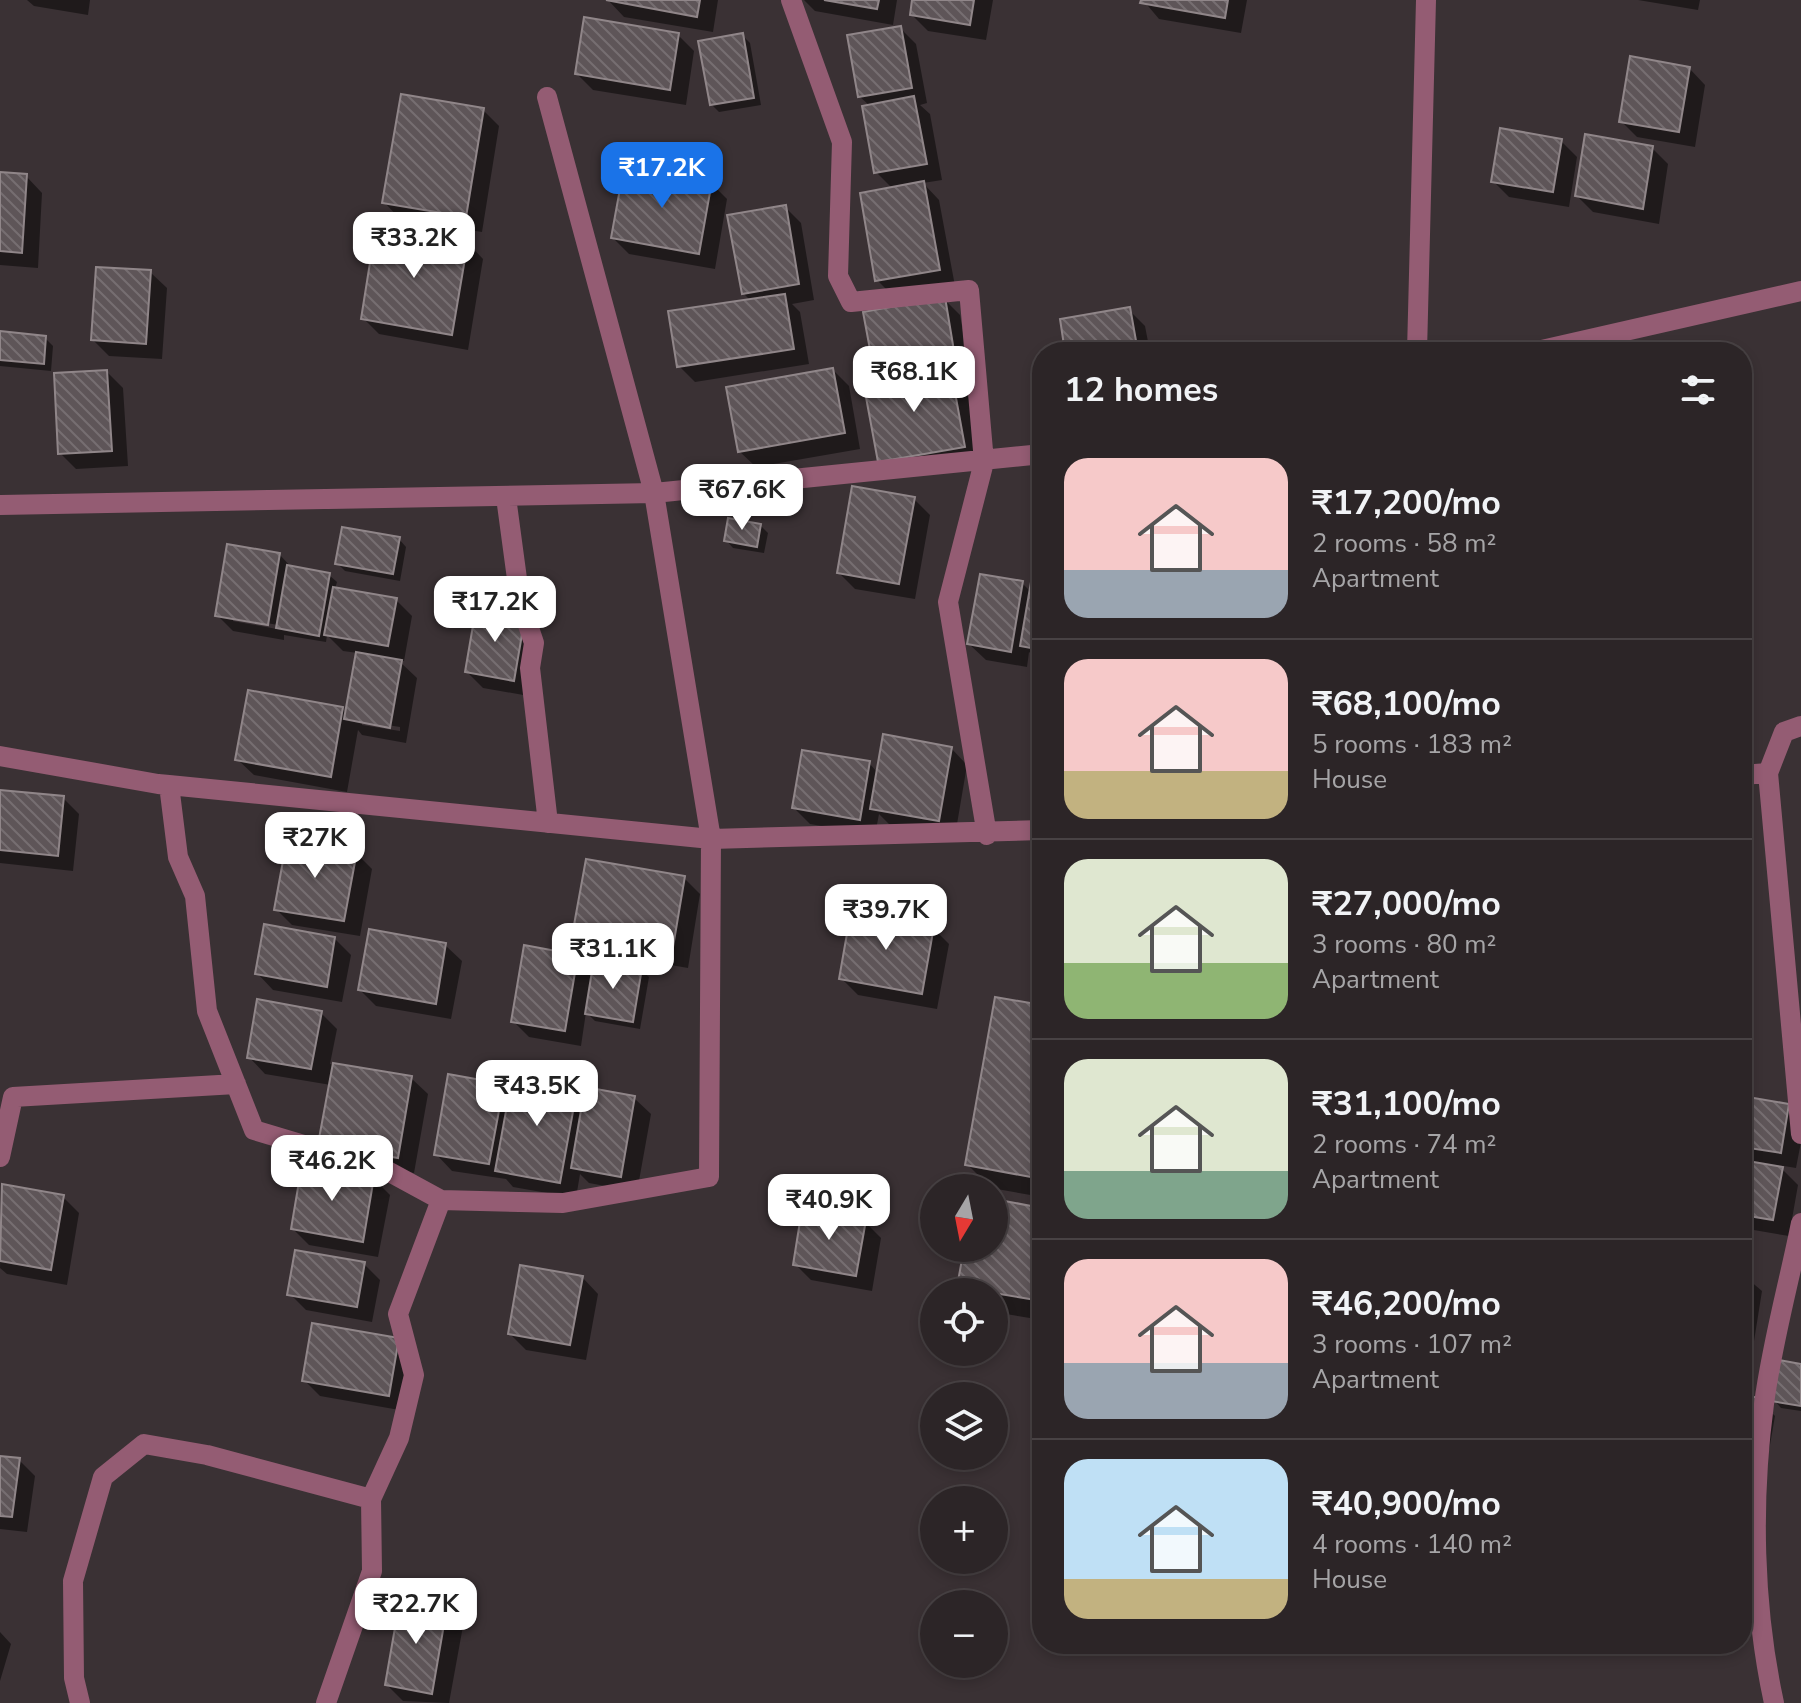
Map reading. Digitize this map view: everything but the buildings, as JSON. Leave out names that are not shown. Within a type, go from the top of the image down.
[{"type":"street","points":[[791,0],[842,142],[838,276],[851,302],[969,290],[984,462],[948,602],[987,835]]},
{"type":"street","points":[[1417,342],[1426,0]]},
{"type":"street","points":[[169,785],[178,857],[195,896],[207,1011],[254,1130],[384,1169],[441,1200],[563,1203],[709,1177],[711,839],[654,493],[547,97]]},
{"type":"street","points":[[1577,342],[1801,291]]},
{"type":"street","points":[[0,505],[654,493],[1032,455]]},
{"type":"street","points":[[506,497],[520,601],[534,643],[530,668],[548,823]]},
{"type":"street","points":[[1801,726],[1784,732],[1768,773],[1801,1134]]},
{"type":"street","points":[[0,756],[169,785],[711,839],[987,835],[1032,831]]},
{"type":"street","points":[[1752,774],[1768,773]]},
{"type":"street","points":[[0,1157],[13,1097],[236,1084]]},
{"type":"street","points":[[326,1703],[372,1571],[371,1499],[399,1438],[414,1375],[398,1314],[441,1200]]},
{"type":"street","points":[[1774,1703],[1760,1640],[1757,1500],[1764,1404],[1801,1223]]},
{"type":"street","points":[[80,1703],[74,1678],[73,1581],[103,1477],[144,1444],[207,1455],[371,1499]]}]
